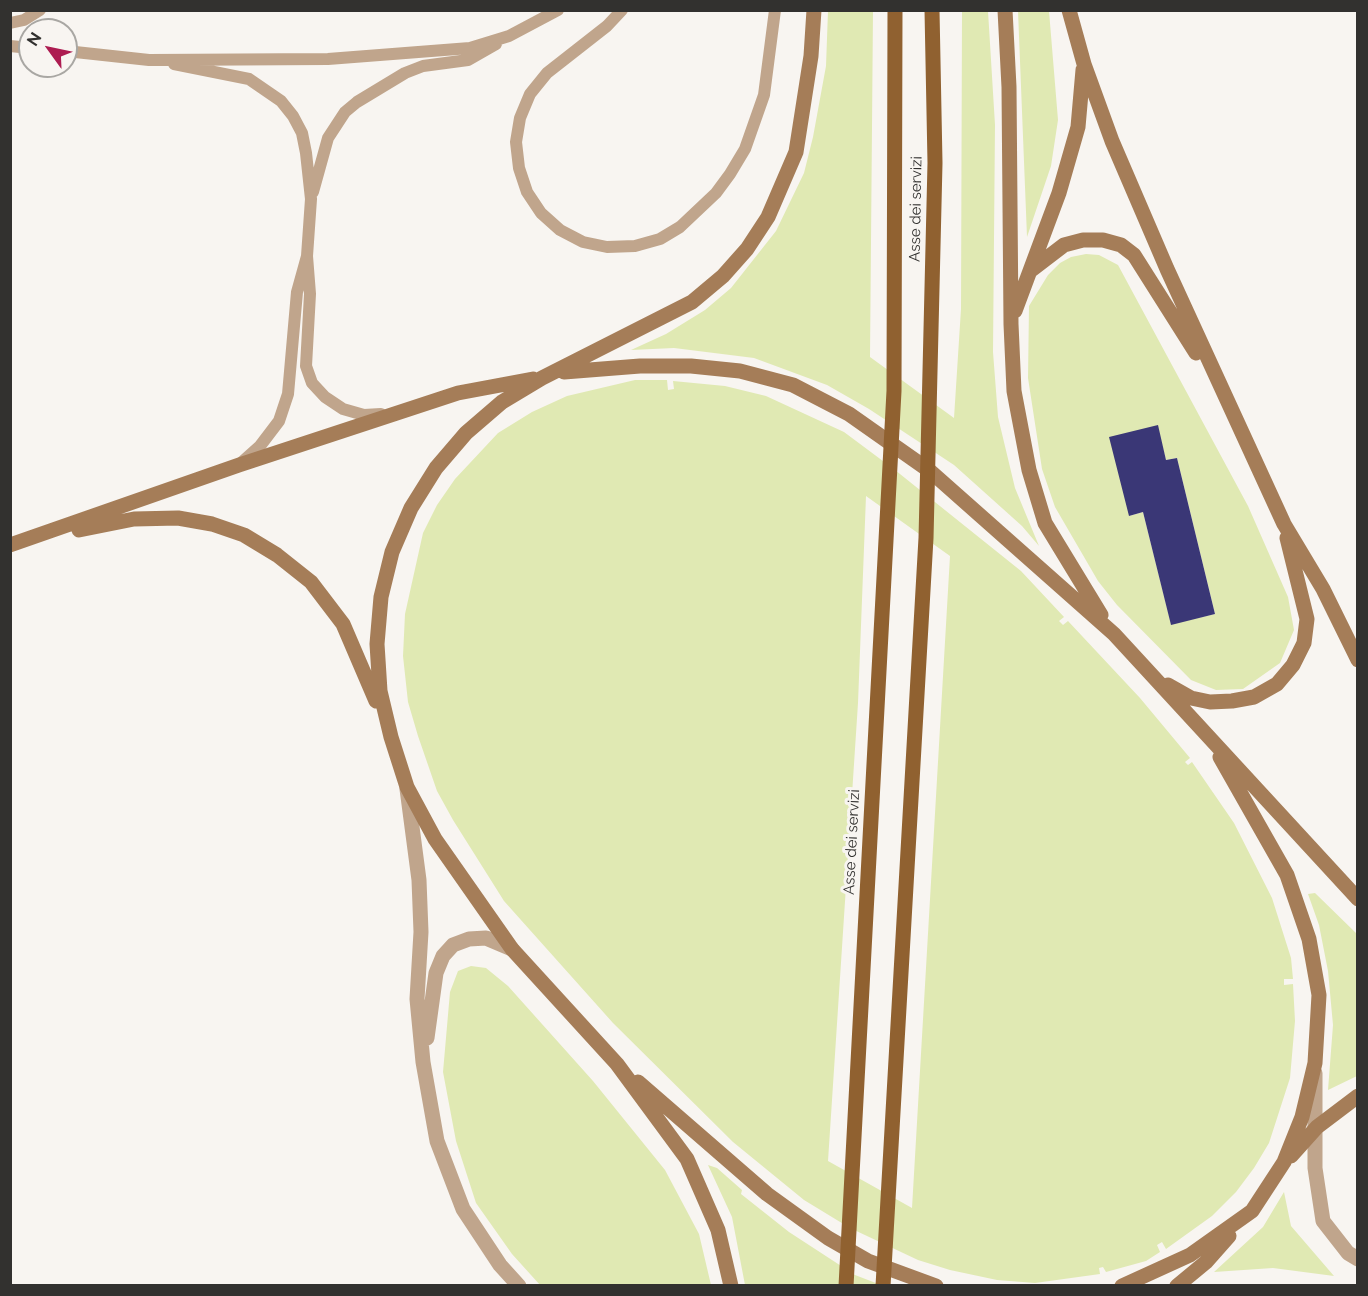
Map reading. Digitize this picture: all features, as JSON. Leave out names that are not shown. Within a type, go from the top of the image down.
[{"type":"main road","points":[[731,1286],[718,1230],[687,1159],[617,1064],[512,949],[435,839],[407,787],[391,737],[380,691],[377,644],[381,597],[397,541],[411,508],[435,468],[466,433],[502,402],[547,376],[693,302],[723,276],[747,249],[768,217],[796,152],[808,79],[814,10]]},
{"type":"main road","name":"Asse dei servizi","points":[[846,1286],[894,391],[895,10]]},
{"type":"main road","name":"Asse dei servizi","points":[[883,1286],[926,538],[935,163],[932,10]]},
{"type":"main road","points":[[1005,10],[1009,87],[1011,324],[1014,391],[1035,495],[1045,523],[1114,634]]},
{"type":"main road","points":[[1069,10],[1084,64],[1153,237],[1284,524],[1323,589],[1358,660]]},
{"type":"main road","points":[[1011,324],[1059,193],[1078,127],[1084,64]]},
{"type":"main road","points":[[1030,271],[1064,245],[1093,240],[1121,245],[1134,255],[1226,400]]},
{"type":"main road","points":[[10,545],[238,465],[458,393],[592,368],[691,366],[740,371],[793,385],[849,414],[930,471],[1114,634],[1358,899]]},
{"type":"main road","points":[[27,540],[134,519],[178,518],[212,524],[244,535],[277,555],[311,582],[343,624],[391,737]]},
{"type":"main road","points":[[1156,678],[1191,698],[1210,702],[1233,701],[1262,692],[1277,684],[1293,665],[1304,643],[1307,619],[1284,524]]},
{"type":"main road","points":[[1207,734],[1287,875],[1309,939],[1318,995],[1315,1063],[1302,1116],[1284,1162]]},
{"type":"main road","points":[[617,1064],[767,1194],[828,1238],[868,1261],[936,1286]]},
{"type":"main road","points":[[1177,1286],[1206,1262],[1252,1211],[1284,1162],[1317,1127],[1358,1096]]},
{"type":"main road","points":[[1122,1286],[1190,1255],[1252,1211]]},
{"type":"street","points":[[407,787],[419,880],[420,932],[417,999],[423,1062],[437,1141],[463,1209],[500,1265],[519,1286]]},
{"type":"street","points":[[423,1062],[436,973],[443,956],[453,945],[469,939],[486,938],[512,949]]},
{"type":"street","points":[[1315,1063],[1317,1191],[1323,1221],[1348,1253],[1358,1259]]},
{"type":"lane","points":[[10,23],[24,20],[40,10]]},
{"type":"lane","points":[[394,414],[364,415],[343,409],[325,398],[312,383],[306,366],[310,294],[307,256],[312,199],[328,138],[345,112],[357,102],[405,73],[423,66],[468,60],[558,10]]},
{"type":"lane","points":[[622,10],[607,26],[547,73],[530,94],[520,117],[516,142],[519,168],[527,192],[541,213],[560,230],[583,242],[607,247],[635,246],[660,239],[680,227],[716,193],[730,174],[745,149],[764,95],[775,10]]},
{"type":"lane","points":[[149,60],[328,59],[470,48],[509,36]]},
{"type":"lane","points":[[78,52],[149,60],[234,75],[265,88],[282,101],[302,133],[312,199]]},
{"type":"lane","points":[[238,465],[260,446],[279,421],[288,394],[297,292],[307,256]]},
{"type":"green space","points":[[828,11],[873,11],[870,357],[954,418],[961,309],[962,11],[988,11],[995,125],[993,352],[998,417],[1015,488],[1039,546],[1022,526],[954,465],[869,409],[827,385],[754,358],[674,348],[631,350],[666,334],[705,310],[731,288],[776,231],[804,173],[813,137],[826,66]]},
{"type":"green space","points":[[1018,11],[1049,11],[1058,120],[1051,166],[1027,237]]},
{"type":"green space","points":[[1086,254],[1099,255],[1118,265],[1248,506],[1288,597],[1294,630],[1280,663],[1243,689],[1216,690],[1191,680],[1117,605],[1098,581],[1055,507],[1042,469],[1028,378],[1029,306],[1048,275],[1060,263],[1071,257]],"holes":[[[1157,425],[1166,460],[1177,458],[1215,614],[1171,624],[1143,512],[1129,516]]]},
{"type":"green space","points":[[635,380],[667,380],[668,390],[674,389],[673,381],[725,386],[766,396],[844,432],[1021,571],[1064,617],[1059,621],[1063,625],[1068,621],[1140,698],[1190,758],[1185,762],[1188,765],[1192,762],[1234,823],[1272,898],[1291,958],[1293,979],[1284,979],[1284,985],[1293,984],[1295,1021],[1290,1078],[1269,1143],[1236,1192],[1212,1216],[1166,1249],[1162,1242],[1157,1245],[1160,1252],[1146,1261],[1106,1272],[1103,1267],[1099,1268],[1100,1274],[1035,1283],[997,1280],[950,1270],[918,1260],[850,1228],[804,1200],[733,1142],[613,1023],[504,901],[437,791],[418,736],[408,702],[403,656],[405,614],[423,533],[437,505],[455,479],[498,433],[532,412],[567,396]],"holes":[[[866,496],[950,556],[912,1208],[828,1161],[858,703]]]},
{"type":"green space","points":[[1315,893],[1357,934],[1357,1076],[1328,1090],[1333,1025],[1328,971],[1319,925],[1308,894]]},
{"type":"green space","points":[[471,966],[486,968],[508,986],[593,1081],[665,1170],[699,1234],[711,1285],[540,1285],[512,1254],[476,1203],[456,1141],[443,1072],[450,992],[458,971]]},
{"type":"green space","points":[[708,1165],[717,1168],[742,1190],[741,1194],[789,1232],[855,1275],[881,1285],[745,1285],[732,1217]]},
{"type":"green space","points":[[1284,1192],[1291,1226],[1334,1276],[1273,1268],[1214,1272],[1263,1227]]},
{"type":"building","points":[[1158,425],[1166,460],[1177,458],[1215,614],[1171,625],[1143,512],[1129,516],[1109,437]]}]
